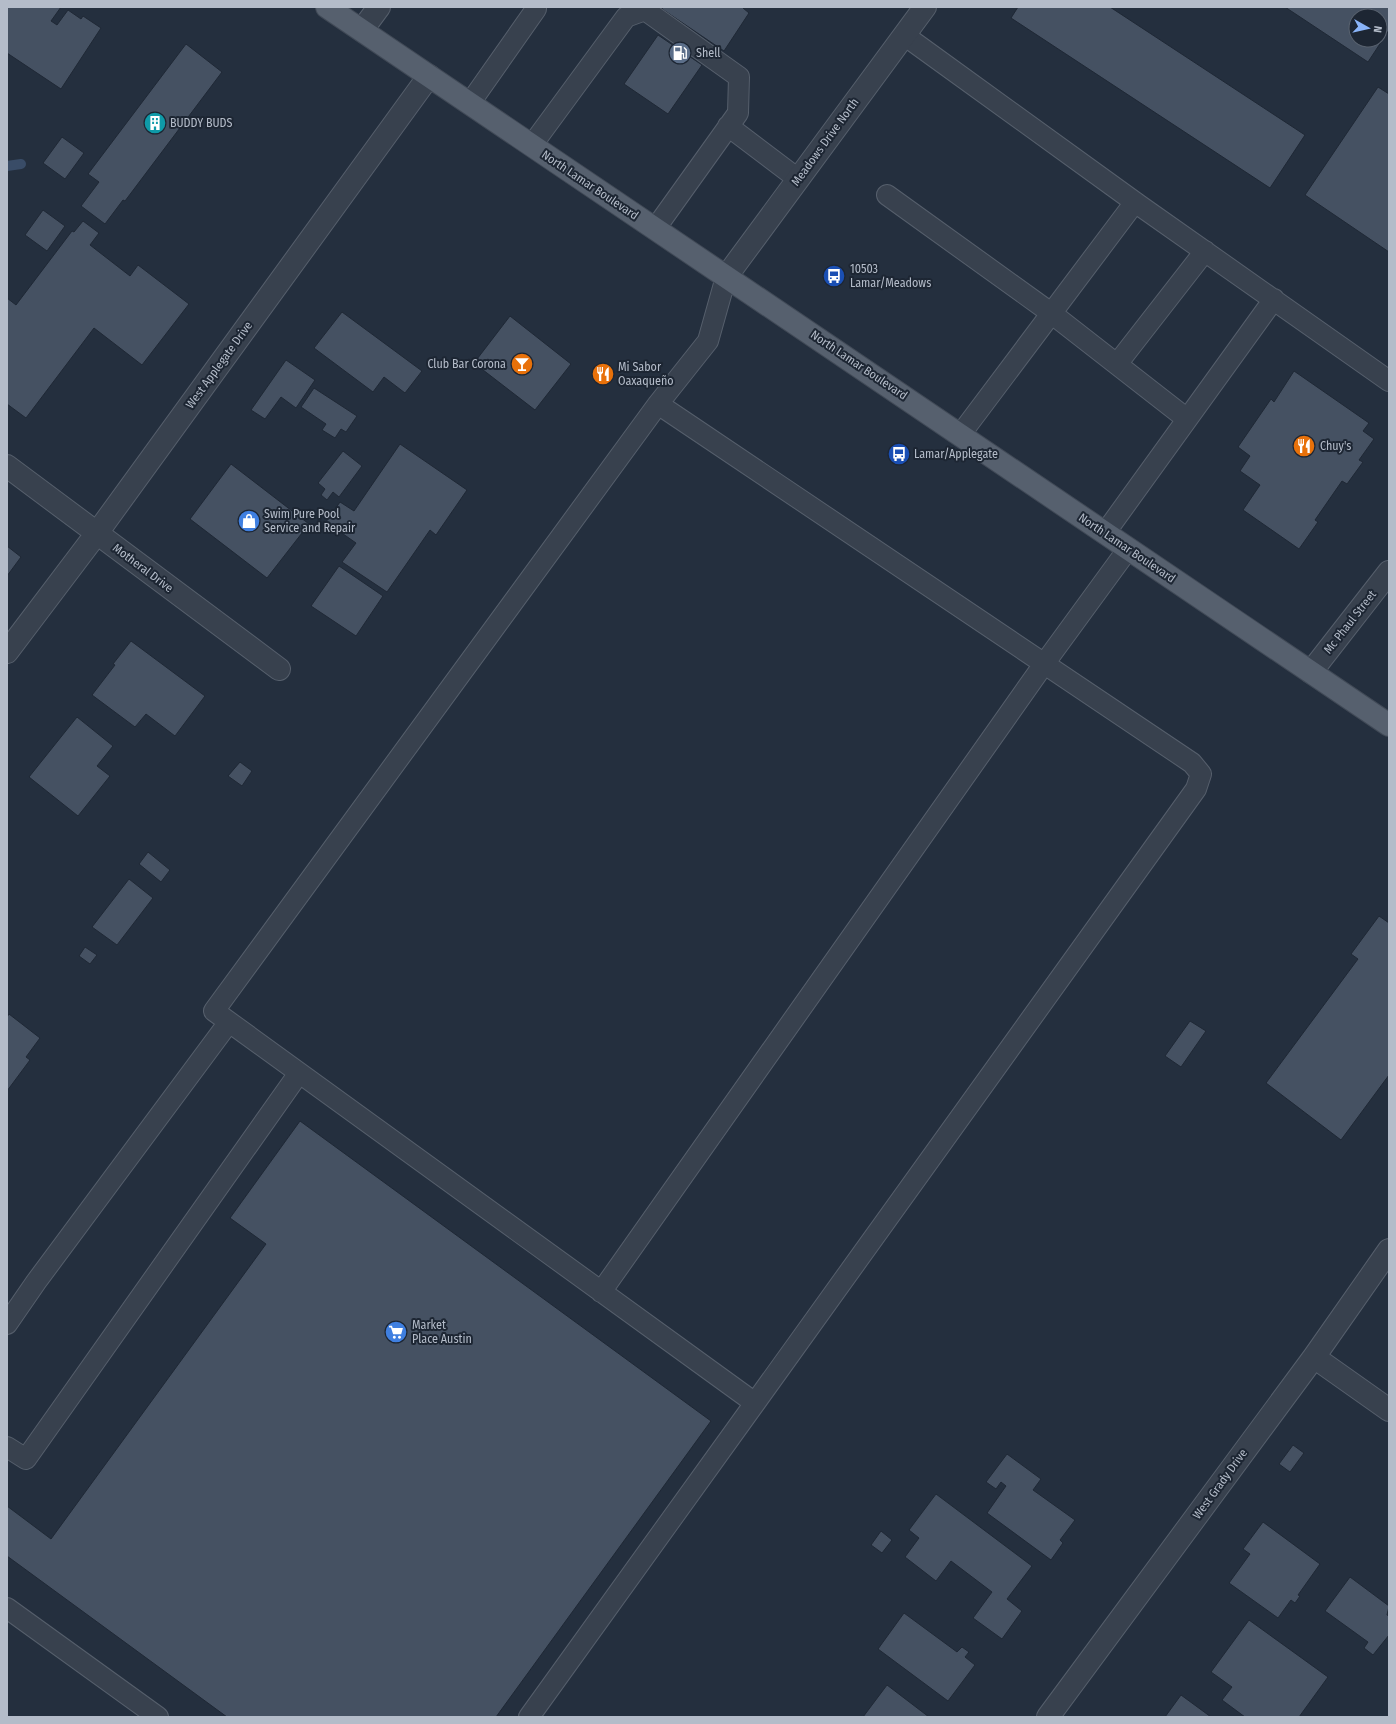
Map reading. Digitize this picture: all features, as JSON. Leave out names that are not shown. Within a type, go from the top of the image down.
[{"type":"main road","name":"North Lamar Boulevard","points":[[327,7],[1389,725]]},
{"type":"street","points":[[362,30],[378,7]]},
{"type":"street","name":"Meadows Drive North","points":[[726,276],[925,7]]},
{"type":"street","name":"West Applegate Drive","points":[[7,652],[97,533],[429,76]]},
{"type":"street","name":"Motheral Drive","points":[[7,466],[279,669]]},
{"type":"street","name":"Mc Phaul Street","points":[[1312,672],[1389,572]]},
{"type":"street","name":"West Grady Drive","points":[[1048,1717],[1314,1356],[1389,1250]]},
{"type":"street","points":[[1314,1356],[1389,1410]]},
{"type":"lane","points":[[470,103],[521,32],[536,7]]},
{"type":"lane","points":[[532,145],[626,17],[645,10],[739,76],[738,113],[655,229]]},
{"type":"lane","points":[[904,35],[1135,202],[1389,381]]},
{"type":"lane","points":[[728,126],[798,179]]},
{"type":"lane","points":[[887,195],[1051,313],[1187,419]]},
{"type":"lane","points":[[960,435],[1135,202]]},
{"type":"lane","points":[[1117,364],[1205,251]]},
{"type":"lane","points":[[726,276],[708,341],[658,404],[214,1011],[755,1403]]},
{"type":"lane","points":[[1105,533],[1274,299]]},
{"type":"lane","points":[[529,1717],[1196,789],[1201,774],[1192,763],[658,404]]},
{"type":"lane","points":[[601,1292],[1044,664],[1128,549]]},
{"type":"lane","points":[[7,1324],[36,1282],[229,1022]]},
{"type":"lane","points":[[7,1446],[26,1459],[299,1073]]},
{"type":"lane","points":[[7,1608],[158,1717]]},
{"type":"building","points":[[7,7],[61,7],[51,21],[57,25],[68,10],[81,19],[83,16],[101,28],[61,89],[7,53]]},
{"type":"building","points":[[663,7],[744,7],[743,8],[749,13],[724,51],[662,9]]},
{"type":"building","points":[[1018,7],[1110,7],[1305,135],[1270,188],[1011,18]]},
{"type":"building","points":[[1285,7],[1389,7],[1388,32],[1388,8],[1348,8],[1348,48],[1377,48],[1368,62]]},
{"type":"building","points":[[658,35],[702,65],[668,114],[624,84]]},
{"type":"building","name":"BUDDY BUDS","points":[[186,44],[222,72],[125,201],[123,200],[105,224],[81,206],[99,182],[88,174]]},
{"type":"building","points":[[1378,87],[1389,94],[1389,252],[1305,195]]},
{"type":"building","points":[[62,137],[84,153],[65,179],[43,163]]},
{"type":"building","points":[[43,210],[65,226],[47,251],[25,235]]},
{"type":"building","points":[[83,221],[99,233],[90,245],[130,276],[138,265],[189,304],[142,365],[94,328],[26,418],[7,404],[7,298],[16,305],[72,231],[74,232]]},
{"type":"building","points":[[342,312],[422,371],[405,393],[384,377],[373,392],[314,348]]},
{"type":"building","name":"Club Bar Corona","points":[[510,316],[571,364],[535,410],[474,363]]},
{"type":"building","points":[[286,360],[315,380],[296,408],[281,397],[265,419],[251,410]]},
{"type":"building","points":[[1294,371],[1369,423],[1363,431],[1374,439],[1359,460],[1363,462],[1347,484],[1342,481],[1315,520],[1318,522],[1299,549],[1243,510],[1260,485],[1240,471],[1250,456],[1238,447],[1271,399],[1274,402]]},
{"type":"building","points":[[314,388],[357,416],[346,432],[341,429],[335,438],[322,430],[326,424],[301,407]]},
{"type":"building","points":[[400,444],[467,490],[436,535],[430,530],[387,592],[342,562],[356,543],[326,522],[340,502],[354,511]]},
{"type":"building","points":[[343,451],[362,466],[339,497],[333,492],[327,500],[321,495],[325,489],[318,483]]},
{"type":"building","name":"Swim Pure Pool Service and Repair","points":[[231,464],[309,524],[267,578],[190,519]]},
{"type":"building","points":[[7,546],[21,557],[7,576]]},
{"type":"building","points":[[339,566],[383,596],[356,636],[311,606]]},
{"type":"building","points":[[131,641],[205,696],[175,736],[146,714],[135,727],[92,695]]},
{"type":"building","points":[[77,717],[113,746],[97,766],[110,776],[78,816],[29,777]]},
{"type":"building","points":[[240,762],[252,771],[242,786],[228,776]]},
{"type":"building","points":[[148,852],[170,870],[161,882],[139,864]]},
{"type":"building","points":[[129,879],[153,898],[117,945],[92,927]]},
{"type":"building","points":[[1379,916],[1389,923],[1389,1075],[1341,1140],[1266,1083],[1358,959],[1351,954]]},
{"type":"building","points":[[85,947],[97,955],[90,964],[79,956]]},
{"type":"building","points":[[9,1014],[40,1038],[26,1057],[30,1060],[7,1091],[7,1017]]},
{"type":"building","points":[[1190,1021],[1206,1031],[1181,1067],[1165,1056]]},
{"type":"building","name":"Market Place Austin","points":[[300,1121],[711,1421],[496,1717],[227,1717],[7,1556],[7,1506],[51,1539],[266,1244],[230,1218]]},
{"type":"building","points":[[1293,1445],[1304,1453],[1290,1472],[1279,1464]]},
{"type":"building","points":[[1007,1454],[1041,1479],[1033,1490],[1075,1520],[1060,1540],[1063,1543],[1051,1560],[987,1513],[1006,1486],[1001,1482],[996,1489],[986,1482]]},
{"type":"building","points":[[936,1494],[1032,1566],[1007,1599],[1022,1611],[1002,1639],[973,1618],[992,1592],[951,1561],[936,1581],[905,1557],[919,1538],[909,1530]]},
{"type":"building","points":[[1263,1522],[1320,1564],[1298,1595],[1300,1596],[1295,1603],[1291,1600],[1278,1618],[1229,1583],[1250,1554],[1243,1549]]},
{"type":"building","points":[[881,1531],[892,1540],[882,1553],[871,1545]]},
{"type":"building","points":[[1350,1577],[1389,1606],[1387,1615],[1389,1616],[1389,1635],[1373,1655],[1364,1648],[1368,1642],[1325,1611]]},
{"type":"building","points":[[904,1613],[957,1652],[962,1647],[969,1652],[965,1657],[975,1665],[948,1701],[878,1649]]},
{"type":"building","points":[[1249,1620],[1328,1677],[1299,1717],[1245,1717],[1222,1700],[1232,1687],[1211,1672]]},
{"type":"building","points":[[887,1685],[929,1717],[863,1717]]},
{"type":"building","points":[[1181,1695],[1211,1717],[1165,1717]]},
{"type":"waterway","points":[[7,166],[21,164]]},
{"type":"place","name":"Shell","points":[[680,53]]},
{"type":"place","name":"BUDDY BUDS","points":[[155,123]]},
{"type":"place","name":"10503 Lamar/Meadows","points":[[834,276]]},
{"type":"place","name":"Club Bar Corona","points":[[522,364]]},
{"type":"place","name":"Mi Sabor Oaxaqueño","points":[[603,374]]},
{"type":"place","name":"Chuy's","points":[[1304,446]]},
{"type":"place","name":"Lamar/Applegate","points":[[899,454]]},
{"type":"place","name":"Swim Pure Pool Service and Repair","points":[[249,521]]},
{"type":"place","name":"Market Place Austin","points":[[396,1332]]}]
